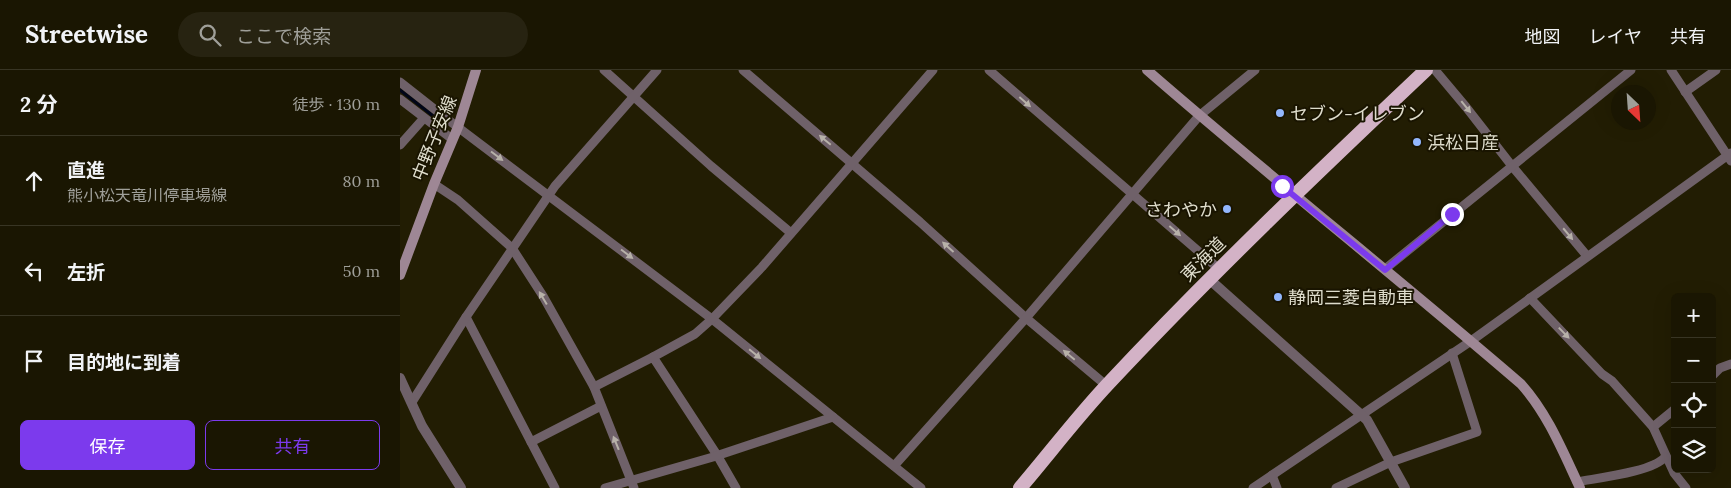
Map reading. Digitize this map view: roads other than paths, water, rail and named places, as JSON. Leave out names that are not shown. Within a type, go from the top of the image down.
[{"type":"highway","name":"東海道","points":[[1020,488],[1107,386],[1209,279],[1293,195],[1426,70]]},
{"type":"main road","name":"中野子安線","points":[[400,275],[434,184],[458,127],[476,70]]},
{"type":"main road","points":[[1147,70],[1293,195],[1471,340],[1521,384],[1535,400],[1549,423],[1578,485]]},
{"type":"street","points":[[604,70],[711,166],[791,233]]},
{"type":"street","points":[[412,402],[466,317],[549,195],[657,70]]},
{"type":"street","points":[[743,70],[920,222],[1026,318],[1107,386]]},
{"type":"street","points":[[594,387],[695,334],[712,319],[762,267],[933,70]]},
{"type":"street","points":[[989,70],[1219,269]]},
{"type":"street","points":[[894,466],[1026,318],[1199,116],[1255,70]]},
{"type":"street","points":[[1435,70],[1587,256]]},
{"type":"street","points":[[1385,270],[1631,70]]},
{"type":"street","points":[[1253,488],[1471,340],[1730,156],[1671,70]]},
{"type":"street","points":[[1685,92],[1716,70]]},
{"type":"street","points":[[400,82],[712,319],[921,488]]},
{"type":"street","points":[[400,99],[452,139]]},
{"type":"street","points":[[400,145],[424,118]]},
{"type":"street","points":[[434,184],[458,200],[512,248],[594,387],[633,484]]},
{"type":"street","points":[[1209,279],[1367,420],[1405,488]]},
{"type":"street","points":[[1530,298],[1602,374],[1612,381],[1653,427],[1665,457],[1674,473],[1686,488]]},
{"type":"street","points":[[466,317],[555,488]]},
{"type":"street","points":[[1336,488],[1391,462],[1477,432],[1452,353]]},
{"type":"street","points":[[654,357],[736,488]]},
{"type":"street","points":[[1716,372],[1720,368],[1731,364]]},
{"type":"street","points":[[400,378],[436,450],[461,488]]},
{"type":"street","points":[[531,442],[601,406]]},
{"type":"street","points":[[1653,427],[1671,412]]},
{"type":"street","points":[[604,488],[633,484],[833,417]]},
{"type":"street","points":[[1578,485],[1644,470],[1662,462],[1665,457]]},
{"type":"street","points":[[1272,476],[1277,488]]},
{"type":"waterway","points":[[400,90],[441,122]]},
{"type":"place","name":"セブン-イレブン","points":[[1280,113]]},
{"type":"place","name":"浜松日産","points":[[1417,142]]},
{"type":"place","name":"さわやか","points":[[1227,209]]},
{"type":"place","name":"静岡三菱自動車","points":[[1278,297]]}]
